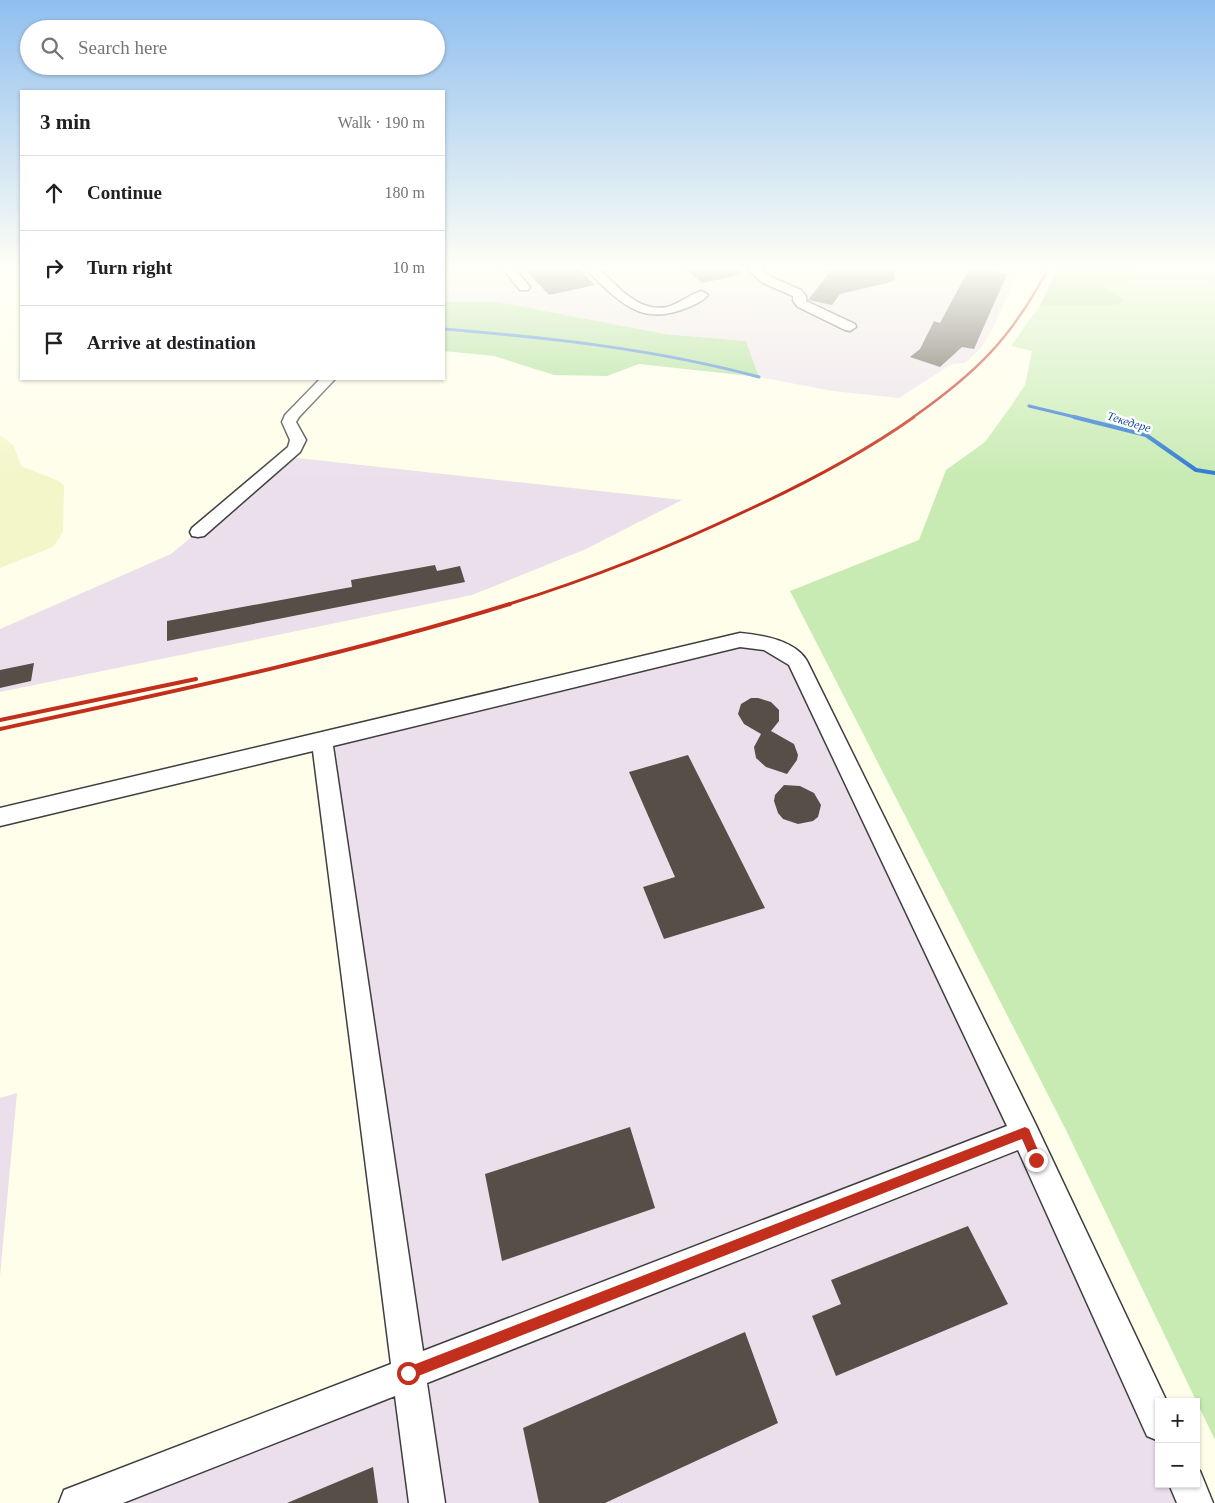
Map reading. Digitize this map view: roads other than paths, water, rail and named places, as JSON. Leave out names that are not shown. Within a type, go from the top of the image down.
[{"type":"street","points":[[198,532],[295,450],[298,440],[289,422],[292,415],[327,380]]},
{"type":"street","points":[[0,817],[322,742],[740,640],[763,641],[781,648],[798,661],[1025,1133],[1155,1415]]},
{"type":"street","points":[[322,742],[408,1373],[428,1503]]},
{"type":"street","points":[[76,1503],[1025,1133]]},
{"type":"street","points":[[1189,1488],[1195,1503]]},
{"type":"waterway","name":"Текедере","points":[[549,339],[681,359],[759,377]]},
{"type":"waterway","name":"Текедере","points":[[1029,406],[1079,418]]},
{"type":"waterway","name":"Текедере","points":[[1074,417],[1146,435],[1196,470],[1215,473]]},
{"type":"railway","points":[[912,418],[955,386],[1002,339]]},
{"type":"railway","points":[[506,605],[600,573],[662,549],[722,522],[794,488],[835,466],[875,443],[914,417]]},
{"type":"railway","points":[[0,729],[320,657],[510,604]]},
{"type":"railway","points":[[0,720],[196,679]]}]
